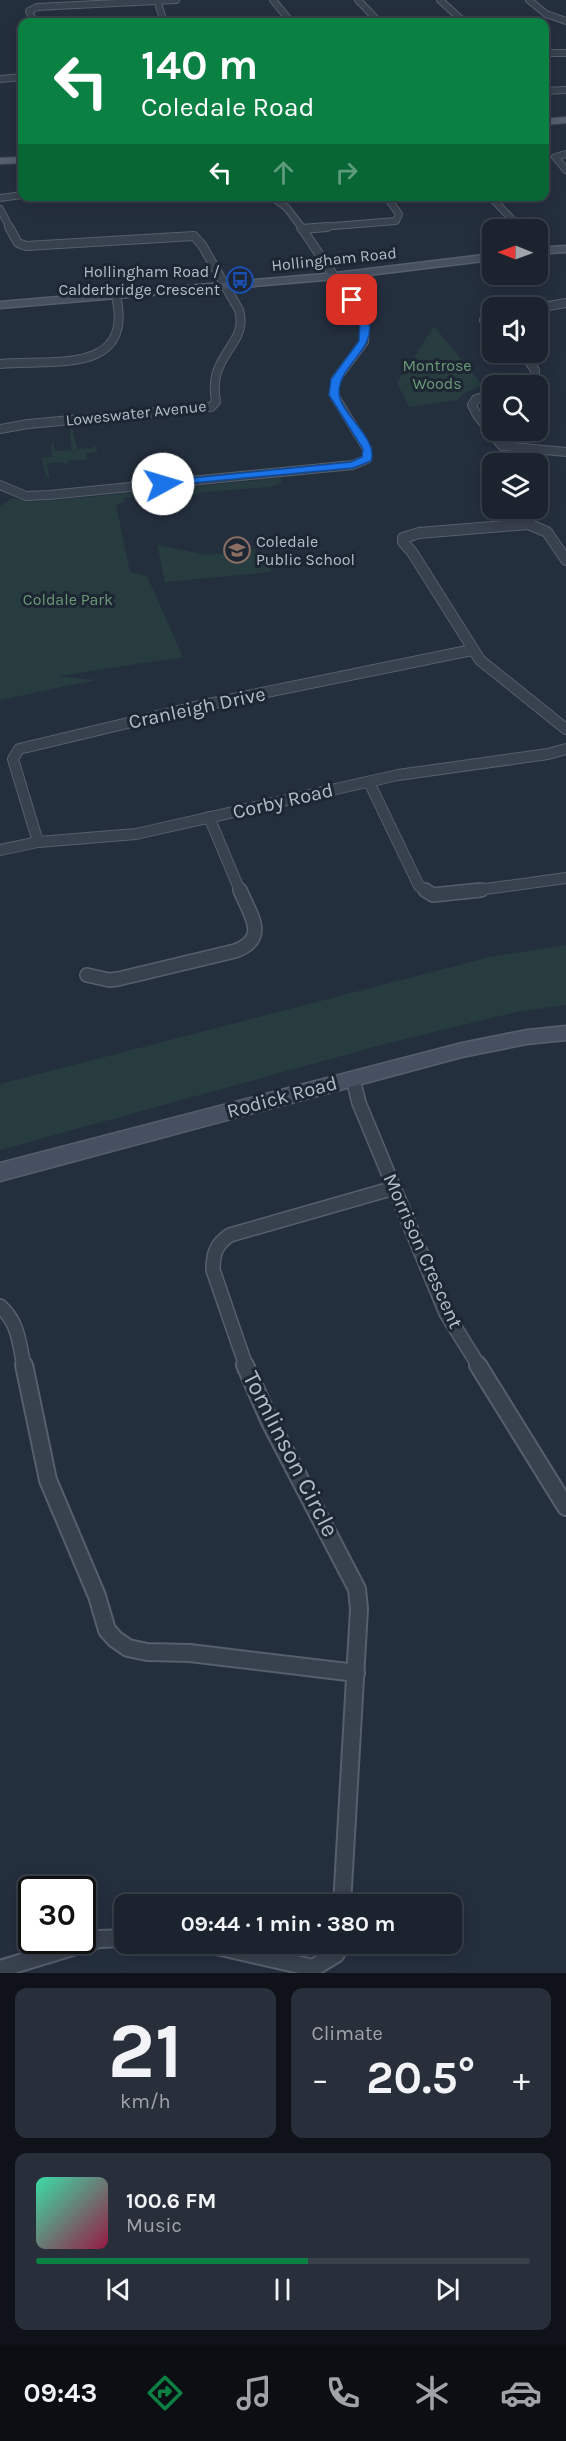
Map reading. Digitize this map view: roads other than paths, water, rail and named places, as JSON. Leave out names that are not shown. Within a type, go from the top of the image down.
[{"type":"main road","points":[[549,122],[566,120]]},
{"type":"main road","points":[[0,161],[18,160]]},
{"type":"street","points":[[32,18],[28,11],[41,7],[176,0]]},
{"type":"street","points":[[273,0],[288,18]]},
{"type":"street","points":[[358,0],[375,18]]},
{"type":"street","points":[[440,0],[460,18]]},
{"type":"street","points":[[530,0],[546,14],[566,21]]},
{"type":"street","points":[[157,1],[163,18]]},
{"type":"street","points":[[549,53],[566,53]]},
{"type":"street","points":[[0,79],[18,77]]},
{"type":"street","points":[[549,91],[566,90]]},
{"type":"street","points":[[566,154],[555,157],[566,170]]},
{"type":"street","points":[[0,198],[18,196]]},
{"type":"street","points":[[0,485],[18,494],[38,496],[353,465],[367,459],[367,449],[334,395],[336,379],[363,342],[365,322],[336,276],[287,208],[278,201]]},
{"type":"street","points":[[302,229],[396,221],[399,214],[390,201]]},
{"type":"street","points":[[494,201],[510,219]]},
{"type":"street","points":[[0,210],[18,243],[26,246],[194,236],[202,245],[225,286]]},
{"type":"street","points":[[548,250],[566,249]]},
{"type":"street","name":"Hollingham Road","points":[[0,305],[336,276],[482,258]]},
{"type":"street","name":"Loweswater Avenue","points":[[0,429],[21,425],[211,407],[216,402],[214,390],[219,366],[239,336],[242,324],[239,310],[225,286]]},
{"type":"street","points":[[0,364],[82,357],[102,353],[109,347],[118,330],[120,318],[116,296]]},
{"type":"street","points":[[548,306],[566,303]]},
{"type":"street","points":[[482,397],[476,399],[472,405],[482,419]]},
{"type":"street","points":[[497,441],[508,447],[566,452]]},
{"type":"street","points":[[566,560],[546,530],[528,524],[419,533],[403,538],[403,543],[411,552],[472,650],[504,682],[566,729]]},
{"type":"street","name":"Cranleigh Drive","points":[[38,842],[13,759],[19,749],[199,706],[472,650]]},
{"type":"street","name":"Corby Road","points":[[0,850],[38,842],[136,834],[428,770],[548,754],[566,748]]},
{"type":"street","points":[[369,782],[401,851],[417,878],[419,886],[425,892],[443,895],[566,878]]},
{"type":"street","points":[[87,975],[109,980],[235,951],[254,942],[256,928],[209,817]]},
{"type":"street","name":"Rodick Road","points":[[0,1172],[462,1050],[527,1036],[566,1033]]},
{"type":"street","name":"Morrison Crescent","points":[[353,1079],[359,1103],[446,1313],[566,1507]]},
{"type":"street","name":"Tomlinson Circle","points":[[343,1894],[356,1673],[359,1609],[357,1589],[251,1382],[213,1270],[212,1254],[219,1242],[230,1235],[394,1188]]},
{"type":"street","points":[[0,1306],[11,1316],[16,1328],[48,1480],[97,1596],[107,1630],[115,1639],[128,1648],[147,1652],[190,1653],[356,1673]]},
{"type":"street","points":[[0,1968],[99,1939],[114,1938]]},
{"type":"street","points":[[252,1954],[313,1968],[336,1954]]},
{"type":"place","name":"Hollingham Road / Calderbridge Crescent","points":[[240,280]]},
{"type":"place","name":"Coledale Public School","points":[[237,550]]},
{"type":"park label","name":"Montrose Woods","points":[[437,374]]},
{"type":"park label","name":"Coldale Park","points":[[68,599]]}]
